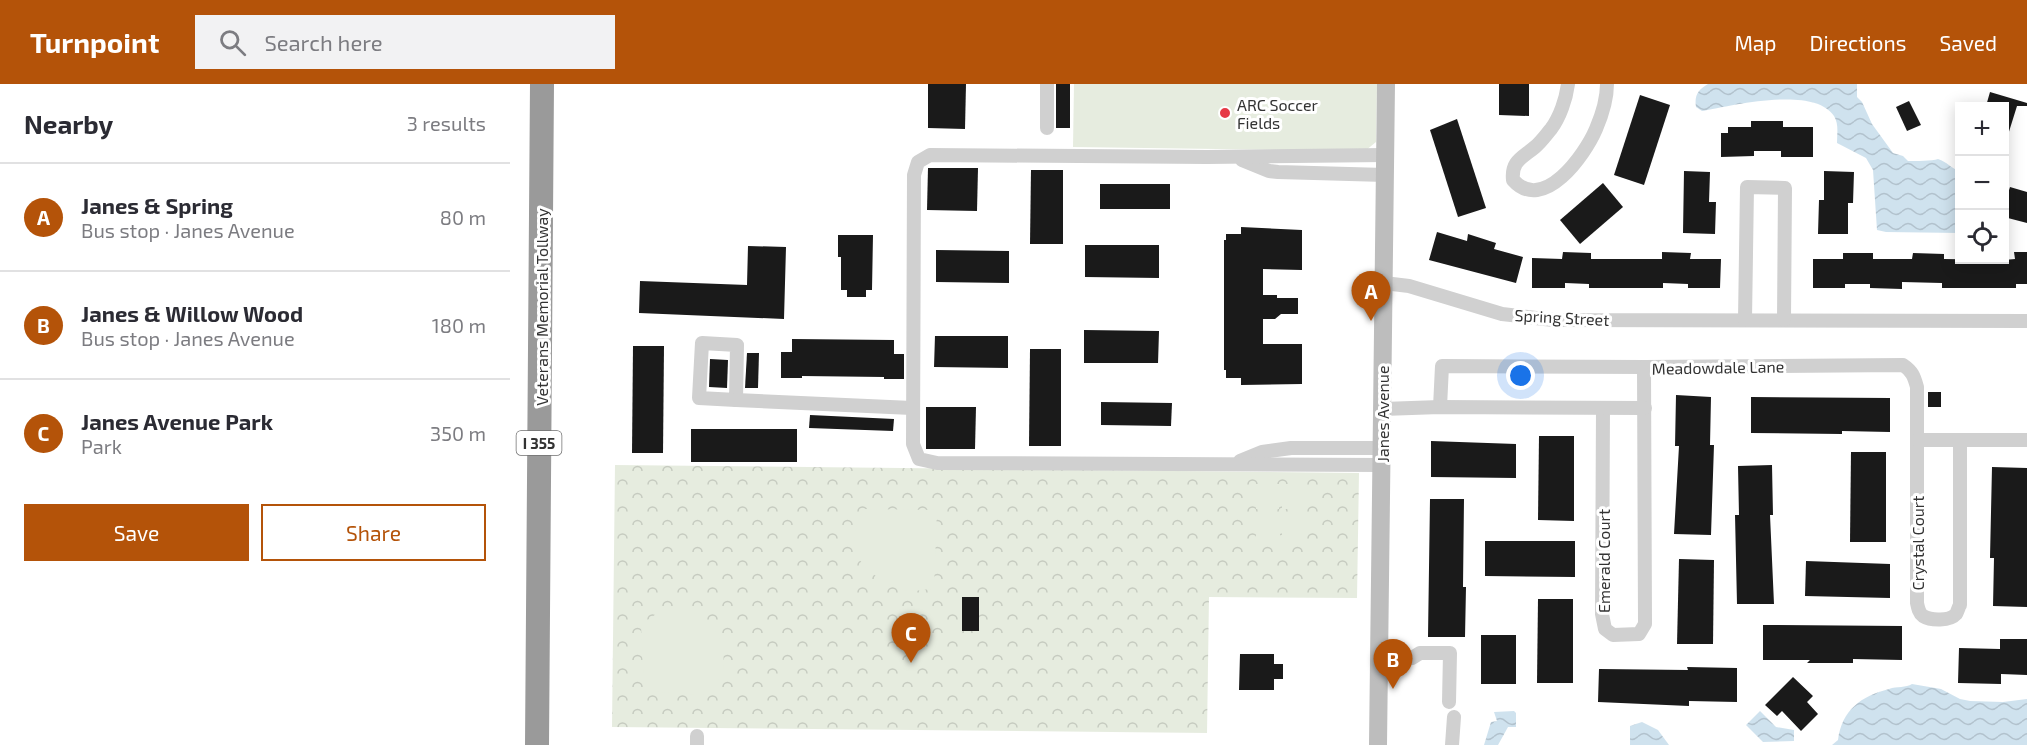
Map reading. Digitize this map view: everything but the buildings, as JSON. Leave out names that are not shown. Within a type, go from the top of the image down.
[{"type":"highway","name":"Veterans Memorial Tollway","points":[[537,745],[542,84]]},
{"type":"highway","points":[[542,140],[549,84]]},
{"type":"street","points":[[1047,84],[1047,128]]},
{"type":"street","name":"Janes Avenue","points":[[1378,745],[1386,84]]},
{"type":"street","points":[[1568,84],[1562,108],[1553,127],[1514,165],[1513,180],[1519,188],[1531,191],[1543,189],[1569,170],[1581,157],[1597,128],[1604,107],[1607,84]]},
{"type":"street","points":[[1382,456],[1232,464],[927,462],[919,459],[913,444],[912,408],[914,175],[915,168],[922,158],[930,155],[1231,157],[1385,155]]},
{"type":"street","points":[[1231,157],[1254,163],[1269,171],[1385,175]]},
{"type":"street","points":[[1745,320],[1747,187],[1785,188],[1784,320]]},
{"type":"street","name":"Spring Street","points":[[1384,283],[1409,286],[1475,307],[1531,318],[2027,321]]},
{"type":"street","points":[[736,400],[737,345],[702,343],[699,398],[736,400],[912,408]]},
{"type":"street","name":"Meadowdale Lane","points":[[1645,408],[1644,367],[1903,365],[1914,376],[1917,387],[1917,440]]},
{"type":"street","points":[[1440,407],[1442,366],[1644,367]]},
{"type":"street","name":"Emerald Court","points":[[1603,408],[1603,622],[1605,629],[1613,635],[1635,635],[1642,631],[1645,624],[1645,408]]},
{"type":"street","points":[[1383,409],[1645,408]]},
{"type":"street","points":[[1917,440],[2027,440]]},
{"type":"street","name":"Crystal Court","points":[[1917,440],[1917,603],[1920,613],[1932,619],[1950,618],[1957,614],[1960,605],[1960,441]]},
{"type":"street","points":[[1379,658],[1402,659],[1420,653],[1450,653],[1449,702]]},
{"type":"street","points":[[1452,745],[1454,717]]},
{"type":"green space","name":"ARC Soccer Fields","points":[[1074,84],[1377,84],[1376,142],[1365,151],[1073,147]]},
{"type":"green space","points":[[615,465],[1359,473],[1357,598],[1209,597],[1207,733],[612,727]]},
{"type":"green space","points":[[1256,484],[1279,484],[1279,509],[1256,509]]},
{"type":"green space","points":[[1282,484],[1305,484],[1305,509],[1282,509]]},
{"type":"green space","points":[[863,509],[937,510],[934,589],[903,590],[886,583],[863,564],[855,550],[854,539]]},
{"type":"green space","points":[[1256,517],[1280,517],[1280,542],[1256,542]]},
{"type":"green space","points":[[1282,517],[1305,517],[1305,541],[1282,541]]},
{"type":"green space","points":[[688,610],[710,622],[723,645],[724,669],[717,682],[705,695],[644,691],[641,625],[656,614]]},
{"type":"water","points":[[1708,84],[1857,84],[1857,97],[1862,102],[1872,124],[1893,153],[1903,156],[1908,161],[1938,159],[1955,169],[1955,233],[1877,230],[1873,170],[1866,158],[1837,143],[1836,119],[1824,107],[1809,101],[1791,99],[1751,102],[1702,111],[1696,107],[1696,99],[1700,90]]},
{"type":"water","points":[[1912,684],[1941,689],[1960,699],[1970,701],[2003,702],[2027,699],[2027,745],[1832,745],[1838,740],[1844,720],[1854,706],[1879,692]]},
{"type":"water","points":[[1514,711],[1516,727],[1508,727],[1498,745],[1484,745],[1491,722],[1497,721],[1494,712]]},
{"type":"water","points":[[1760,711],[1776,727],[1794,730],[1794,741],[1763,742],[1746,725]]},
{"type":"water","points":[[1642,722],[1658,730],[1669,745],[1630,745],[1630,726]]},
{"type":"place","name":"ARC Soccer Fields","points":[[1225,113]]},
{"type":"place","name":"Janes & Spring","points":[[1371,321]]},
{"type":"place","name":"Janes Avenue Park","points":[[911,663]]},
{"type":"place","name":"Janes & Willow Wood","points":[[1393,689]]}]
